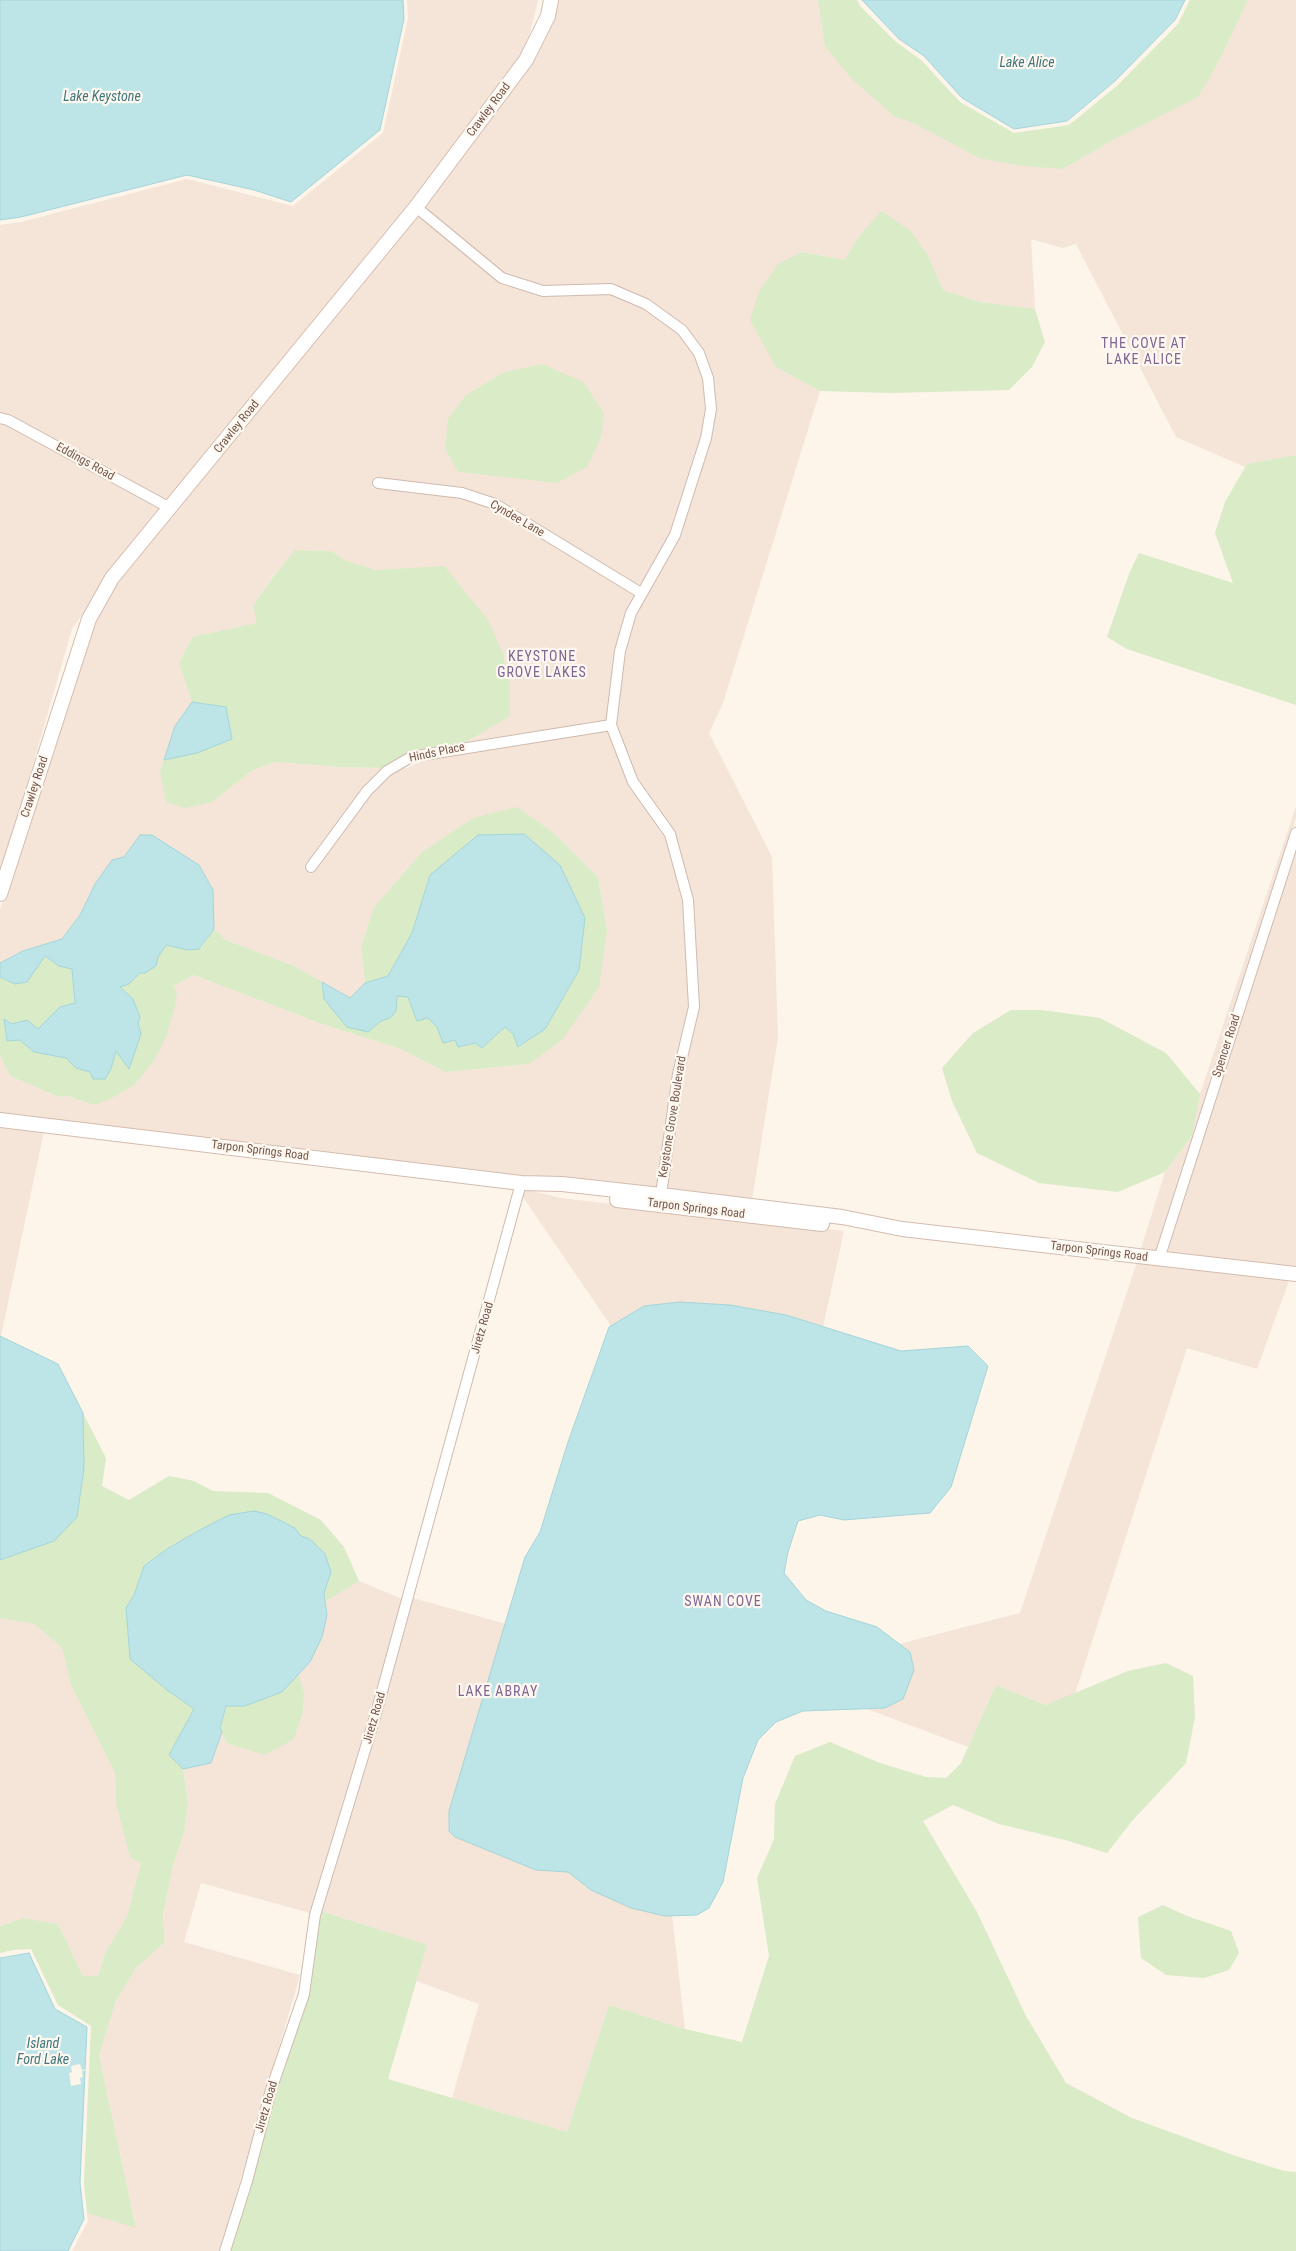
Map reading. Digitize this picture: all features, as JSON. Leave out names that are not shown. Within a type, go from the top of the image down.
[{"type":"main road","name":"Crawley Road","points":[[0,894],[89,620],[112,578],[416,207],[526,60],[548,16],[551,0]]},
{"type":"main road","name":"Tarpon Springs Road","points":[[0,1120],[521,1183],[562,1184],[660,1200],[842,1217],[902,1229],[1296,1274]]},
{"type":"street","name":"Keystone Grove Boulevard","points":[[416,207],[502,278],[543,291],[611,289],[646,304],[682,330],[699,353],[708,378],[710,409],[706,438],[675,535],[631,614],[620,651],[611,725],[634,782],[670,834],[688,900],[694,1006],[678,1074],[660,1200]]},
{"type":"street","name":"Eddings Road","points":[[0,418],[8,420],[170,508]]},
{"type":"street","name":"Cyndee Lane","points":[[378,483],[462,493],[495,504],[641,594]]},
{"type":"street","name":"Hinds Place","points":[[311,866],[367,790],[387,771],[411,756],[611,725]]},
{"type":"street","name":"Spencer Road","points":[[1159,1259],[1296,833]]},
{"type":"street","name":"Jiretz Road","points":[[225,2251],[247,2181],[271,2090],[304,1994],[315,1915],[364,1758],[521,1183]]},
{"type":"shaded area","points":[[407,0],[538,0],[526,49],[413,204],[169,502],[9,414],[0,413],[0,225],[21,222],[187,179],[293,206],[383,133],[408,18]]},
{"type":"shaded area","points":[[556,0],[818,0],[818,4],[895,117],[1063,169],[1113,140],[1197,97],[1218,63],[1248,0],[1296,0],[1296,455],[1247,464],[1245,467],[1176,437],[1076,244],[1063,248],[1031,239],[1035,309],[980,302],[943,290],[928,256],[857,239],[845,260],[802,252],[776,367],[820,391],[723,703],[709,733],[772,857],[778,1037],[752,1200],[666,1190],[682,1075],[699,1006],[693,899],[675,832],[638,779],[616,724],[625,652],[635,615],[680,537],[715,409],[713,377],[703,350],[686,326],[649,299],[613,284],[544,286],[504,273],[423,206],[513,85]]},
{"type":"shaded area","points":[[417,214],[500,284],[543,297],[610,294],[644,309],[679,334],[694,356],[703,380],[705,409],[701,437],[671,533],[640,586],[496,499],[463,487],[374,477],[372,488],[461,498],[492,509],[635,596],[626,612],[607,720],[466,742],[472,739],[444,567],[376,570],[343,560],[331,551],[296,550],[272,577],[253,606],[258,623],[192,637],[179,663],[192,702],[175,726],[160,771],[212,802],[253,770],[276,762],[383,768],[364,787],[304,867],[311,874],[370,794],[402,768],[407,768],[427,759],[608,731],[630,786],[665,837],[683,901],[689,1006],[673,1073],[657,1189],[522,1178],[0,1115],[0,1056],[10,1076],[59,1097],[68,1096],[94,1105],[173,986],[194,975],[322,1024],[401,1049],[445,1072],[529,1064],[607,929],[598,877],[555,834],[473,818],[422,852],[374,907],[361,947],[365,983],[350,999],[294,966],[226,940],[213,928],[213,890],[199,865],[179,853],[140,836],[124,857],[95,884],[80,915],[62,939],[23,951],[0,963],[0,910],[93,622],[116,581]],"holes":[[[542,364],[502,476],[458,472],[466,395],[504,372]]]},
{"type":"shaded area","points":[[0,424],[6,425],[162,510],[104,583],[72,629],[0,879]]},
{"type":"shaded area","points":[[1296,806],[1296,818],[1155,1254],[1140,1252],[1165,1172],[1192,1136],[1200,1094]]},
{"type":"shaded area","points":[[1296,849],[1296,1268],[1165,1255],[1226,1066]]},
{"type":"shaded area","points":[[0,1127],[44,1131],[1,1336],[0,1336]]},
{"type":"shaded area","points":[[524,1189],[561,1198],[844,1231],[823,1327],[786,1315],[730,1305],[680,1302],[644,1306],[611,1326],[523,1197]]},
{"type":"shaded area","points":[[1137,1262],[1290,1278],[1257,1369],[1187,1348],[1075,1694],[1046,1705],[996,1685],[968,1747],[867,1709],[885,1708],[910,1652],[899,1644],[1020,1613]]},
{"type":"shaded area","points":[[359,1581],[402,1599],[359,1757],[310,1913],[201,1883],[184,1942],[300,1975],[220,2251],[72,2251],[88,2221],[87,2213],[136,2227],[99,2055],[116,2001],[136,1968],[165,1942],[163,1917],[173,1865],[185,1829],[188,1801],[183,1769],[211,1763],[222,1732],[227,1743],[294,1739],[303,1712],[304,1693],[299,1674],[310,1662],[327,1615],[326,1601]]},
{"type":"shaded area","points":[[413,1598],[506,1624],[449,1811],[449,1831],[455,1837],[536,1870],[568,1872],[591,1890],[665,1916],[672,1915],[685,2029],[609,2005],[567,2132],[452,2098],[479,2004],[416,1981],[426,1945],[321,1911],[368,1759]]},
{"type":"shaded area","points":[[0,1618],[34,1624],[62,1648],[71,1685],[115,1773],[116,1803],[141,1863],[127,1916],[105,1953],[98,1976],[83,1976],[58,1924],[24,1918],[0,1926]]},
{"type":"green space","points":[[818,0],[857,0],[861,7],[896,42],[921,60],[960,102],[1014,133],[1069,125],[1118,85],[1178,24],[1190,0],[1248,0],[1218,63],[1198,97],[1113,140],[1063,169],[1023,166],[979,158],[914,123],[895,117],[851,78],[825,46]]},
{"type":"green space","points":[[881,211],[911,231],[928,256],[943,290],[980,302],[1035,309],[1045,342],[1032,367],[1009,390],[891,393],[820,391],[776,367],[750,320],[759,292],[778,264],[802,252],[845,260],[857,239]]},
{"type":"green space","points":[[542,364],[583,382],[604,413],[601,437],[587,467],[557,483],[458,472],[445,448],[448,419],[466,395],[504,372]]},
{"type":"green space","points":[[1296,455],[1296,705],[1127,649],[1107,637],[1129,574],[1139,553],[1233,583],[1215,533],[1225,502],[1247,464]]},
{"type":"green space","points":[[295,550],[331,551],[344,560],[376,570],[444,566],[488,620],[503,654],[510,681],[510,716],[466,742],[410,751],[383,768],[276,762],[253,770],[212,802],[185,808],[166,802],[160,771],[164,760],[197,753],[226,707],[192,702],[179,663],[192,637],[257,623],[253,606],[272,578]]},
{"type":"green space","points":[[517,807],[555,834],[598,877],[607,929],[599,987],[562,1040],[529,1064],[445,1072],[401,1049],[322,1024],[194,975],[173,986],[177,993],[174,1010],[166,1037],[153,1062],[133,1086],[108,1100],[94,1105],[68,1096],[59,1097],[10,1076],[0,1056],[0,977],[15,984],[27,982],[45,956],[59,966],[72,969],[75,1003],[60,1007],[38,1029],[12,1024],[5,1019],[7,1041],[21,1040],[34,1052],[66,1058],[76,1068],[90,1072],[111,1069],[116,1051],[129,1068],[141,1034],[138,1023],[140,1017],[133,999],[120,987],[129,984],[158,957],[166,945],[188,950],[201,948],[214,929],[226,940],[294,966],[322,982],[324,999],[368,1032],[381,1021],[390,1018],[397,996],[408,997],[417,1020],[428,1018],[455,1040],[459,1047],[475,1043],[482,1048],[505,1027],[513,1034],[519,1047],[545,1029],[579,970],[585,918],[430,874],[412,933],[388,976],[365,983],[361,947],[374,907],[422,852],[473,818]]},
{"type":"green space","points":[[1011,1010],[1042,1010],[1100,1018],[1166,1053],[1200,1094],[1192,1136],[1165,1172],[1118,1192],[1039,1183],[977,1153],[952,1101],[942,1068],[973,1033]]},
{"type":"green space","points":[[83,1413],[106,1458],[102,1486],[129,1500],[169,1476],[194,1481],[213,1491],[268,1493],[321,1520],[344,1547],[359,1581],[326,1601],[324,1593],[331,1572],[311,1539],[301,1536],[295,1528],[198,1531],[167,1549],[144,1566],[134,1595],[126,1608],[130,1659],[167,1690],[194,1709],[169,1755],[183,1769],[188,1801],[185,1829],[173,1865],[163,1916],[165,1942],[136,1968],[116,2001],[99,2055],[136,2228],[87,2213],[84,2183],[91,2026],[58,2005],[31,1949],[0,1953],[0,1926],[24,1918],[58,1924],[83,1976],[98,1976],[105,1953],[127,1916],[141,1863],[130,1857],[116,1803],[115,1773],[71,1685],[62,1648],[34,1624],[0,1618],[0,1560],[54,1541],[77,1517],[84,1468]]},
{"type":"green space","points":[[1166,1663],[1193,1676],[1195,1717],[1186,1763],[1132,1821],[1107,1853],[1065,1840],[999,1824],[953,1805],[923,1821],[977,1912],[1026,2016],[1066,2083],[1132,2118],[1233,2155],[1284,2171],[1296,2172],[1296,2251],[230,2251],[276,2091],[308,1995],[321,1911],[427,1945],[388,2079],[567,2132],[609,2005],[685,2029],[742,2042],[769,1956],[757,1878],[774,1839],[775,1804],[795,1756],[830,1742],[880,1763],[926,1777],[946,1778],[961,1763],[996,1685],[1046,1705],[1128,1671]]},
{"type":"green space","points":[[299,1674],[304,1693],[303,1712],[294,1739],[264,1755],[227,1743],[220,1728],[226,1706],[245,1706],[282,1692]]},
{"type":"green space","points":[[1163,1905],[1187,1916],[1231,1931],[1239,1953],[1229,1970],[1204,1978],[1166,1975],[1141,1958],[1138,1917]]},
{"type":"water","name":"Lake Keystone","points":[[0,0],[403,0],[404,19],[380,130],[291,202],[254,190],[187,175],[21,217],[0,220]]},
{"type":"water","name":"Lake Alice","points":[[862,0],[1185,0],[1175,20],[1115,81],[1067,121],[1014,129],[962,98],[924,56],[899,39]]},
{"type":"water","points":[[192,702],[226,707],[232,739],[197,753],[164,760],[175,726]]},
{"type":"water","points":[[524,834],[560,865],[585,918],[579,970],[545,1029],[518,1047],[513,1034],[505,1027],[482,1048],[475,1043],[458,1047],[455,1040],[443,1043],[437,1027],[428,1018],[417,1021],[408,997],[397,996],[396,1011],[390,1018],[381,1021],[368,1032],[347,1027],[324,999],[322,982],[350,998],[365,983],[388,976],[412,933],[430,875],[478,835]]},
{"type":"water","points":[[140,835],[152,835],[199,865],[213,890],[214,929],[199,949],[188,950],[166,945],[158,957],[156,966],[145,973],[140,973],[129,984],[120,987],[133,999],[140,1017],[138,1023],[141,1034],[129,1069],[116,1051],[111,1069],[105,1079],[93,1079],[90,1072],[76,1068],[66,1058],[34,1052],[20,1040],[7,1041],[4,1019],[12,1024],[27,1020],[38,1029],[60,1007],[75,1003],[72,969],[59,966],[45,956],[27,982],[15,984],[0,977],[0,963],[23,951],[62,939],[80,915],[95,884],[112,860],[124,857]]},
{"type":"water","points":[[680,1302],[730,1305],[786,1315],[901,1351],[968,1346],[988,1366],[951,1487],[930,1513],[844,1520],[820,1515],[798,1521],[788,1552],[784,1573],[806,1600],[826,1611],[877,1627],[910,1652],[914,1670],[903,1699],[885,1708],[803,1711],[776,1722],[758,1740],[743,1778],[723,1882],[709,1908],[697,1915],[665,1916],[631,1908],[591,1890],[568,1872],[536,1870],[455,1837],[449,1831],[449,1811],[525,1557],[540,1532],[568,1442],[609,1327],[644,1306]]},
{"type":"water","points":[[0,1336],[58,1364],[83,1413],[84,1468],[77,1517],[54,1541],[0,1560]]},
{"type":"water","points":[[254,1511],[267,1514],[295,1528],[301,1536],[310,1539],[325,1554],[331,1572],[324,1593],[327,1615],[322,1637],[310,1662],[282,1692],[245,1706],[226,1706],[220,1728],[222,1732],[211,1763],[183,1769],[169,1755],[194,1709],[167,1690],[130,1659],[126,1608],[134,1595],[144,1566],[167,1549],[229,1515]]},
{"type":"water","name":"Island Ford Lake","points":[[29,1953],[55,2009],[87,2027],[80,2183],[84,2219],[68,2251],[0,2251],[0,1958]]},
{"type":"pier","points":[[80,2064],[82,2070],[87,2070],[82,2071],[81,2084],[71,2086],[69,2073],[72,2072],[71,2066]]},
{"type":"district","name":"THE COVE AT LAKE ALICE","points":[[1144,352]]},
{"type":"district","name":"KEYSTONE GROVE LAKES","points":[[542,666]]},
{"type":"district","name":"SWAN COVE","points":[[723,1602]]},
{"type":"district","name":"LAKE ABRAY","points":[[498,1692]]}]
